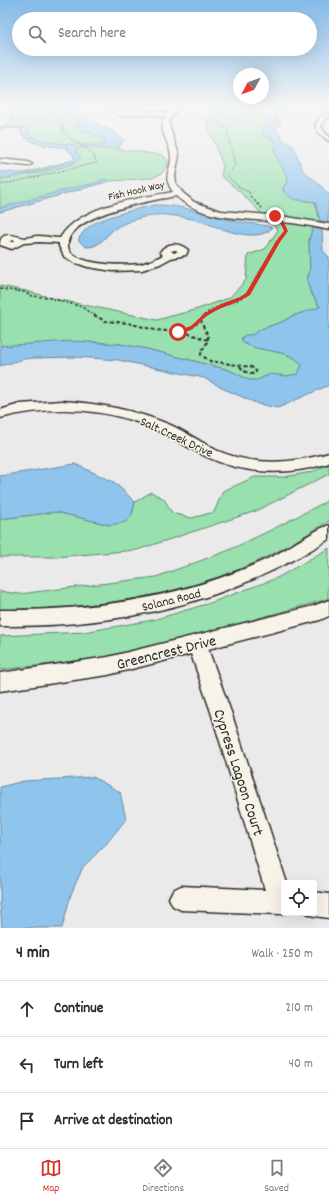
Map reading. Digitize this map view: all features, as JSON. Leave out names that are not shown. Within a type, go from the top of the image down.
[{"type":"street","points":[[175,151],[176,161],[171,179],[179,193],[189,201],[217,212],[240,216],[280,219],[329,227]]},
{"type":"street","points":[[0,161],[28,164]]},
{"type":"street","name":"Fish Hook Way","points":[[64,240],[72,228],[100,212],[123,204],[179,193]]},
{"type":"street","points":[[25,241],[40,244],[64,240],[66,250],[74,257],[85,263],[103,268],[122,269],[143,266],[162,260],[169,255]]},
{"type":"street","name":"Salt Creek Drive","points":[[0,414],[36,406],[91,408],[115,412],[143,420],[182,436],[211,452],[242,463],[273,468],[302,466],[329,458]]},
{"type":"street","name":"Solana Road","points":[[0,618],[53,618],[87,616],[153,604],[199,592],[254,572],[279,560],[329,531]]},
{"type":"street","name":"Greencrest Drive","points":[[0,682],[108,666],[314,614],[329,608]]},
{"type":"street","name":"Cypress Lagoon Court","points":[[197,644],[221,712],[281,899]]},
{"type":"street","name":"Cypress Lagoon Court","points":[[181,898],[281,902]]},
{"type":"street","points":[[317,904],[329,906]]},
{"type":"path","points":[[0,185],[96,163],[93,154],[89,151]]},
{"type":"path","points":[[178,332],[193,327],[207,314],[222,305],[242,298],[248,294],[278,241],[286,231],[278,216],[263,210],[259,204],[251,198],[249,192],[240,188],[226,176],[226,174],[235,166],[233,151]]},
{"type":"path","points":[[0,289],[24,292],[36,297],[50,298],[82,307],[105,321],[128,323],[155,330],[178,332],[208,340]]},
{"type":"path","points":[[200,320],[201,325],[208,335],[208,340],[201,351],[203,357],[210,360],[253,368],[256,372],[253,374],[246,372],[239,366]]},
{"type":"green space","points":[[69,151],[135,151],[163,155],[168,161],[167,167],[161,174],[151,178],[109,181],[0,212],[0,179],[67,162],[73,160],[75,157]]},
{"type":"green space","points":[[217,151],[275,151],[276,157],[288,180],[283,188],[284,192],[298,200],[315,202],[320,221],[328,223],[322,230],[313,228],[309,239],[310,270],[307,280],[310,291],[320,308],[292,316],[282,322],[261,329],[252,335],[242,337],[242,341],[249,345],[289,355],[296,359],[302,365],[298,374],[287,376],[266,376],[257,381],[249,380],[229,370],[147,349],[120,344],[94,342],[0,346],[0,286],[157,320],[198,309],[229,298],[246,280],[248,255],[265,249],[278,230],[239,191],[221,176],[223,166]]},
{"type":"green space","points":[[329,464],[329,474],[256,511],[137,550],[56,557],[0,557],[0,519],[56,512],[110,525],[132,514],[135,502],[151,492],[164,499],[172,513],[192,518],[214,512],[223,491],[255,477],[284,477],[312,472]]},
{"type":"green space","points":[[329,500],[329,521],[291,544],[252,564],[229,573],[157,594],[108,603],[58,608],[0,610],[0,591],[19,594],[156,577],[227,551]]},
{"type":"green space","points":[[329,548],[328,599],[175,641],[101,658],[0,670],[0,636],[84,632],[153,620],[210,603],[277,578]]},
{"type":"water","points":[[69,151],[75,151],[81,157],[76,162],[56,169],[0,179],[0,172],[34,172],[73,160],[75,157]]},
{"type":"water","points":[[274,151],[296,151],[303,171],[316,181],[329,195],[328,223],[320,221],[315,202],[293,199],[284,192],[283,188],[288,180]]},
{"type":"water","points":[[104,179],[109,181],[0,212],[0,208],[92,184]]},
{"type":"water","points":[[155,205],[175,206],[225,219],[263,225],[272,228],[265,233],[247,235],[188,218],[154,215],[134,220],[117,227],[100,243],[92,247],[83,245],[78,240],[86,229],[103,219]]},
{"type":"water","points":[[313,228],[322,230],[323,251],[329,257],[329,385],[278,408],[258,404],[224,389],[204,378],[118,360],[76,357],[35,358],[24,359],[0,366],[0,346],[70,341],[120,344],[147,349],[229,370],[249,380],[257,380],[271,374],[287,376],[298,374],[302,365],[296,359],[282,353],[249,346],[242,342],[242,337],[252,335],[261,329],[282,322],[292,316],[320,307],[310,291],[307,280],[310,270],[309,239]]},
{"type":"water","points":[[75,464],[114,482],[135,502],[132,514],[126,522],[110,525],[56,512],[0,519],[0,476]]},
{"type":"water","points":[[93,777],[120,792],[126,819],[106,844],[83,867],[71,894],[62,928],[2,928],[0,904],[0,787],[24,781]]},
{"type":"route","points":[[178,332],[193,327],[202,317],[222,305],[242,298],[248,294],[278,241],[286,231],[280,222],[280,218],[275,216]]}]
